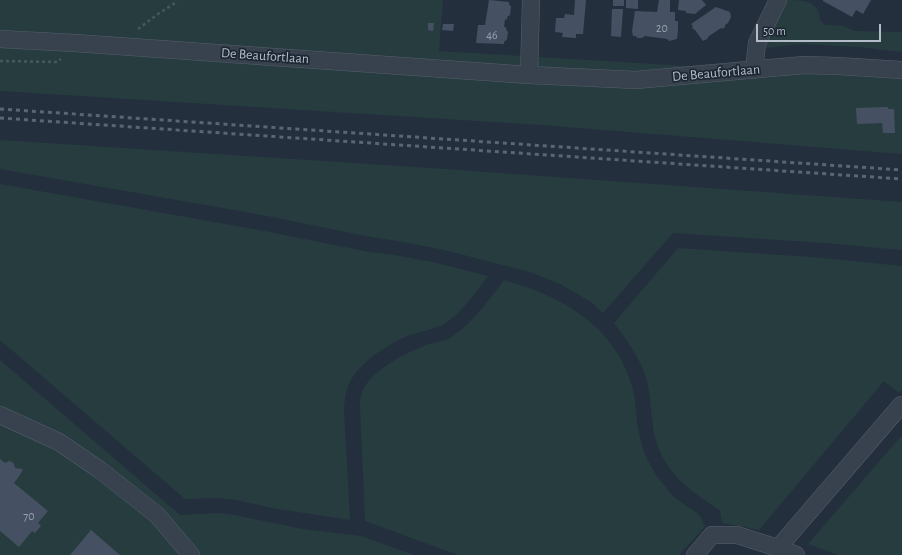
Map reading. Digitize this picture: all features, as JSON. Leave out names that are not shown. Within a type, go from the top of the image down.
[{"type":"street","points":[[529,75],[531,0]]},
{"type":"street","points":[[754,70],[757,42],[778,0]]},
{"type":"street","name":"De Beaufortlaan","points":[[0,39],[75,42],[529,75],[636,80],[804,65],[902,70]]},
{"type":"street","points":[[778,548],[901,404]]},
{"type":"street","points":[[0,415],[59,442],[100,470],[157,515],[191,555]]},
{"type":"street","points":[[695,555],[712,535],[737,535],[796,555]]},
{"type":"green space","points":[[0,0],[443,0],[439,51],[902,79],[902,154],[542,125],[0,91]]},
{"type":"green space","points":[[783,0],[809,2],[817,8],[820,20],[825,25],[844,26],[854,31],[902,32],[902,52],[859,47],[800,44],[758,49]]},
{"type":"green space","points":[[0,140],[431,168],[902,202],[902,250],[825,243],[673,233],[603,313],[591,302],[560,284],[530,272],[440,249],[262,215],[0,169]]},
{"type":"green space","points":[[0,184],[259,230],[369,252],[395,255],[437,263],[488,276],[467,303],[449,321],[438,327],[407,336],[382,350],[359,369],[349,384],[345,396],[344,408],[350,520],[272,508],[236,500],[218,498],[185,499],[0,340]]},
{"type":"green space","points":[[678,248],[824,258],[902,266],[902,390],[899,393],[884,381],[759,530],[722,523],[720,510],[678,479],[670,469],[663,458],[654,433],[648,385],[643,368],[630,345],[614,323]]},
{"type":"green space","points":[[504,280],[546,295],[565,304],[583,316],[599,330],[613,346],[624,365],[632,386],[637,423],[642,445],[648,461],[668,490],[700,516],[705,527],[679,555],[458,555],[365,521],[360,408],[363,390],[374,375],[382,368],[420,347],[443,341],[458,332],[479,312]]},
{"type":"green space","points":[[0,360],[180,515],[218,513],[303,529],[361,536],[414,555],[0,555]]},
{"type":"green space","points":[[902,435],[902,555],[838,555],[808,544]]},
{"type":"building","points":[[489,0],[509,2],[511,7],[510,15],[507,17],[507,20],[505,19],[504,27],[506,27],[508,32],[507,39],[504,44],[476,43],[478,25],[485,25]]},
{"type":"building","points":[[575,0],[586,0],[583,34],[576,34],[576,38],[562,37],[563,33],[555,32],[556,18],[564,18],[565,14],[574,15]]},
{"type":"building","points":[[613,0],[624,0],[624,6],[613,6]]},
{"type":"building","points":[[626,0],[638,0],[638,9],[626,8]]},
{"type":"building","points":[[659,0],[670,0],[670,12],[675,12],[675,21],[678,21],[677,39],[669,41],[667,39],[645,36],[642,38],[637,38],[636,36],[633,36],[632,31],[635,11],[657,12]]},
{"type":"building","points":[[679,0],[702,0],[706,5],[695,14],[686,13],[686,11],[678,10]]},
{"type":"building","points":[[823,0],[871,0],[863,14],[856,10],[852,17]]},
{"type":"building","points":[[716,7],[730,12],[731,17],[725,27],[722,29],[721,28],[703,41],[692,28],[693,26],[691,24]]},
{"type":"building","points":[[612,9],[623,9],[621,37],[611,36]]},
{"type":"building","points":[[428,23],[434,23],[433,31],[428,30]]},
{"type":"building","points":[[443,24],[454,24],[453,31],[442,30]]},
{"type":"building","points":[[888,107],[888,109],[894,109],[895,133],[883,133],[882,123],[857,124],[856,108]]},
{"type":"building","points":[[0,459],[5,463],[9,461],[12,462],[15,468],[23,469],[14,483],[48,511],[38,523],[41,526],[35,533],[32,531],[19,547],[0,531]]},
{"type":"building","points":[[91,530],[120,555],[70,555]]},
{"type":"railway","points":[[0,109],[902,170]]},
{"type":"railway","points":[[0,118],[902,179]]}]
